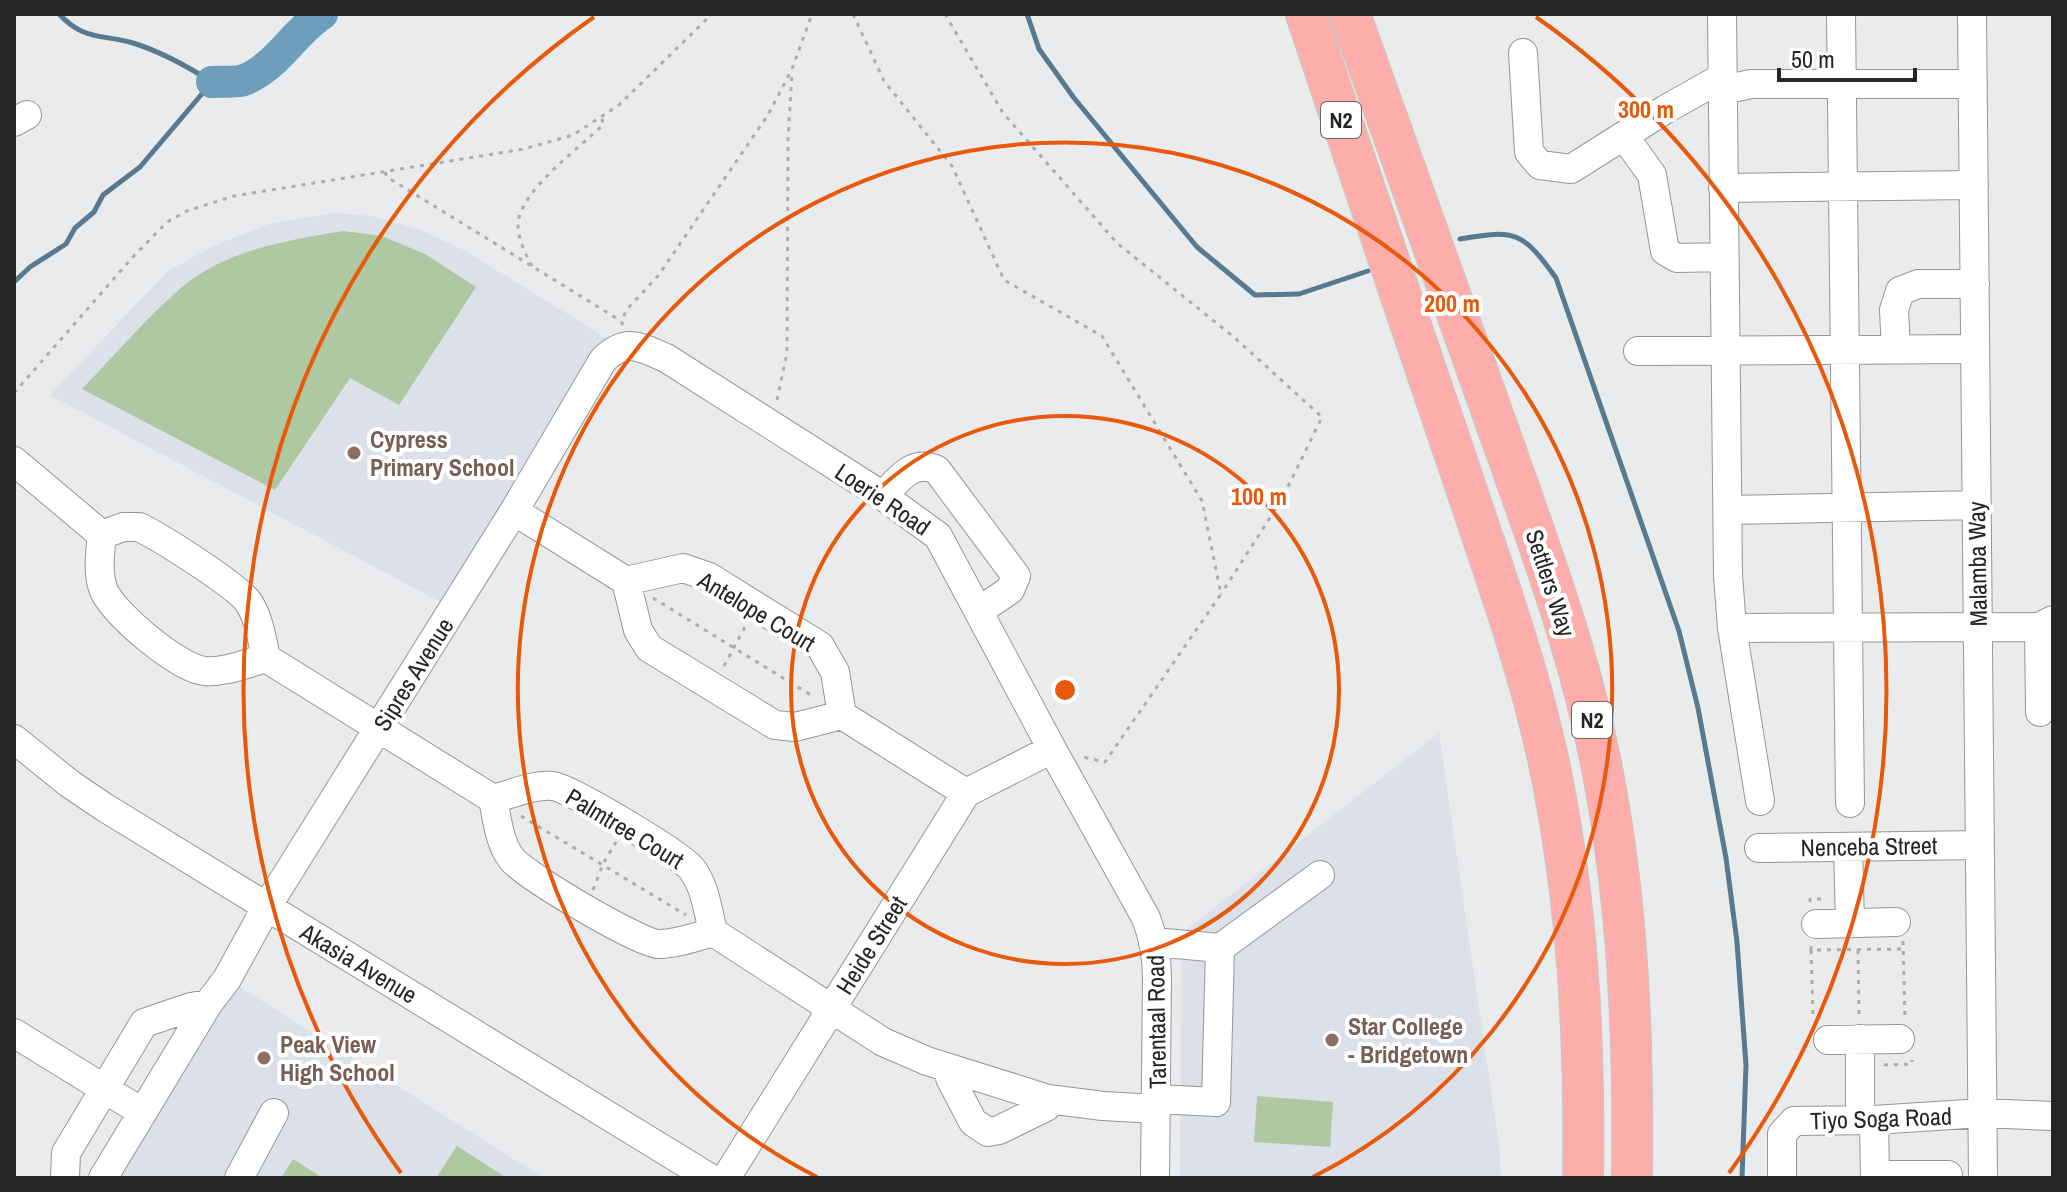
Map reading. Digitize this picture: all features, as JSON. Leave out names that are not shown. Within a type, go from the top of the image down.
[{"type":"highway","name":"Settlers Way","points":[[1306,14],[1508,611],[1551,770],[1569,880],[1581,1009],[1583,1178]]},
{"type":"highway","name":"Settlers Way","points":[[1350,14],[1563,620],[1593,727],[1622,897],[1629,986],[1632,1178]]},
{"type":"highway","points":[[1380,14],[1411,134],[1412,194]]},
{"type":"street","points":[[1722,14],[1728,575],[1732,628],[1760,801]]},
{"type":"street","points":[[1841,14],[1850,803]]},
{"type":"street","name":"Malamba Way","points":[[1972,14],[1983,1178]]},
{"type":"street","points":[[1523,53],[1529,152],[1540,165],[1571,169],[1624,136],[1723,84],[1973,84]]},
{"type":"street","points":[[1624,136],[1652,175],[1665,251],[1677,258],[1724,257]]},
{"type":"street","points":[[1723,188],[1974,185]]},
{"type":"street","points":[[1896,349],[1895,302],[1900,291],[1918,284],[1975,284]]},
{"type":"street","name":"Loerie Road","points":[[624,337],[666,358],[771,424],[883,496],[938,536],[1052,749]]},
{"type":"street","name":"Sipres Avenue","points":[[110,1175],[142,1112],[208,1004],[227,979],[266,908],[514,511],[603,360],[624,337]]},
{"type":"street","points":[[1638,351],[1975,349]]},
{"type":"street","points":[[14,461],[102,535]]},
{"type":"street","points":[[883,496],[913,468],[926,466],[937,470],[1016,576],[1010,590],[979,611]]},
{"type":"street","points":[[1728,510],[1977,505]]},
{"type":"street","points":[[514,511],[626,581],[638,630],[649,648],[775,725],[795,727],[842,715],[966,793],[1052,749]]},
{"type":"street","points":[[102,535],[123,527],[139,527],[235,588],[255,615],[266,658],[493,799],[501,835],[511,859],[545,884],[630,933],[658,944],[713,932],[891,1046],[953,1069],[1048,1099],[1103,1106],[1216,1102],[1220,948]]},
{"type":"street","points":[[102,535],[100,567],[103,589],[123,617],[149,638],[184,663],[205,671],[266,658]]},
{"type":"street","name":"Antelope Court","points":[[626,581],[683,568],[709,577],[756,606],[820,646],[835,672],[842,715]]},
{"type":"street","points":[[1732,628],[1978,628],[2046,623],[2040,712]]},
{"type":"street","name":"Akasia Avenue","points":[[14,739],[70,784],[266,908],[710,1178]]},
{"type":"street","name":"Tarentaal Road","points":[[1052,749],[1146,918],[1154,942],[1157,966],[1155,1178]]},
{"type":"street","name":"Palmtree Court","points":[[493,799],[532,788],[554,786],[581,798],[691,869],[702,889],[713,932]]},
{"type":"street","name":"Heide Street","points":[[726,1178],[966,793]]},
{"type":"street","name":"Nenceba Street","points":[[1759,848],[1980,845]]},
{"type":"street","points":[[1848,847],[1854,936]]},
{"type":"street","points":[[1154,942],[1220,948],[1320,875]]},
{"type":"street","points":[[1814,937],[1854,936],[1899,928]]},
{"type":"street","points":[[65,1178],[66,1153],[144,1023],[208,1004]]},
{"type":"street","points":[[1860,1027],[1875,1177],[1948,1175]]},
{"type":"street","points":[[1825,1028],[1860,1027],[1906,1039]]},
{"type":"street","points":[[14,1033],[142,1112]]},
{"type":"street","points":[[953,1069],[950,1078],[973,1122],[988,1132],[999,1130],[1046,1107],[1048,1099]]},
{"type":"street","points":[[239,1178],[274,1113]]},
{"type":"street","name":"Tiyo Soga Road","points":[[1782,1178],[1782,1134],[1794,1121],[1982,1113],[2053,1116]]},
{"type":"path","points":[[14,393],[167,222],[209,202],[234,196],[550,144],[573,135],[619,105],[712,14]]},
{"type":"path","points":[[385,172],[387,177],[532,266],[624,337],[628,308],[658,276],[759,128],[792,69],[812,14]]},
{"type":"path","points":[[853,14],[884,81],[952,166],[1004,280],[1102,336],[1202,501],[1221,594]]},
{"type":"path","points":[[945,14],[1003,113],[1117,243],[1235,338],[1322,417],[1282,499],[1221,594],[1105,762],[1052,749]]},
{"type":"path","points":[[771,424],[787,353],[788,139],[792,69]]},
{"type":"path","points":[[532,266],[519,235],[520,213],[532,193],[603,125],[602,117]]},
{"type":"path","points":[[626,581],[842,715]]},
{"type":"path","points":[[711,686],[756,606]]},
{"type":"path","points":[[493,799],[713,932]]},
{"type":"path","points":[[587,908],[603,864],[625,826]]},
{"type":"path","points":[[1884,1065],[1912,1064],[1906,1039],[1899,928]]},
{"type":"path","points":[[1854,936],[1860,1027]]},
{"type":"path","points":[[1814,937],[1813,1016],[1825,1028]]},
{"type":"shaded area","name":"Cypress Primary School","points":[[334,213],[372,216],[418,229],[464,250],[621,347],[454,609],[50,395],[167,272],[213,246],[269,224]]},
{"type":"shaded area","name":"Star College - Bridgetown","points":[[1439,733],[1499,1146],[1501,1178],[1180,1178],[1182,933]]},
{"type":"shaded area","name":"Peak View High School","points":[[227,979],[544,1178],[103,1178]]},
{"type":"green space","points":[[343,231],[382,236],[425,254],[476,287],[399,405],[350,378],[275,490],[82,389],[156,311],[199,274],[258,248]]},
{"type":"green space","points":[[1257,1096],[1333,1102],[1330,1147],[1254,1142]]},
{"type":"green space","points":[[457,1146],[507,1178],[436,1178]]},
{"type":"green space","points":[[293,1159],[323,1178],[281,1178]]},
{"type":"waterway","points":[[14,282],[30,267],[66,244],[75,228],[94,212],[103,195],[140,167],[212,82],[144,47],[85,33],[59,14]]},
{"type":"waterway","points":[[212,82],[241,81],[256,74],[322,14]]},
{"type":"waterway","points":[[1027,14],[1039,49],[1074,98],[1197,247],[1255,295],[1299,294],[1368,271]]},
{"type":"waterway","points":[[1460,239],[1494,234],[1517,238],[1535,251],[1556,278],[1679,631],[1698,708],[1726,858],[1737,942],[1746,1065],[1742,1178]]},
{"type":"place","name":"Cypress Primary School","points":[[354,453]]},
{"type":"place","name":"Star College - Bridgetown","points":[[1332,1040]]},
{"type":"place","name":"Peak View High School","points":[[264,1058]]}]
